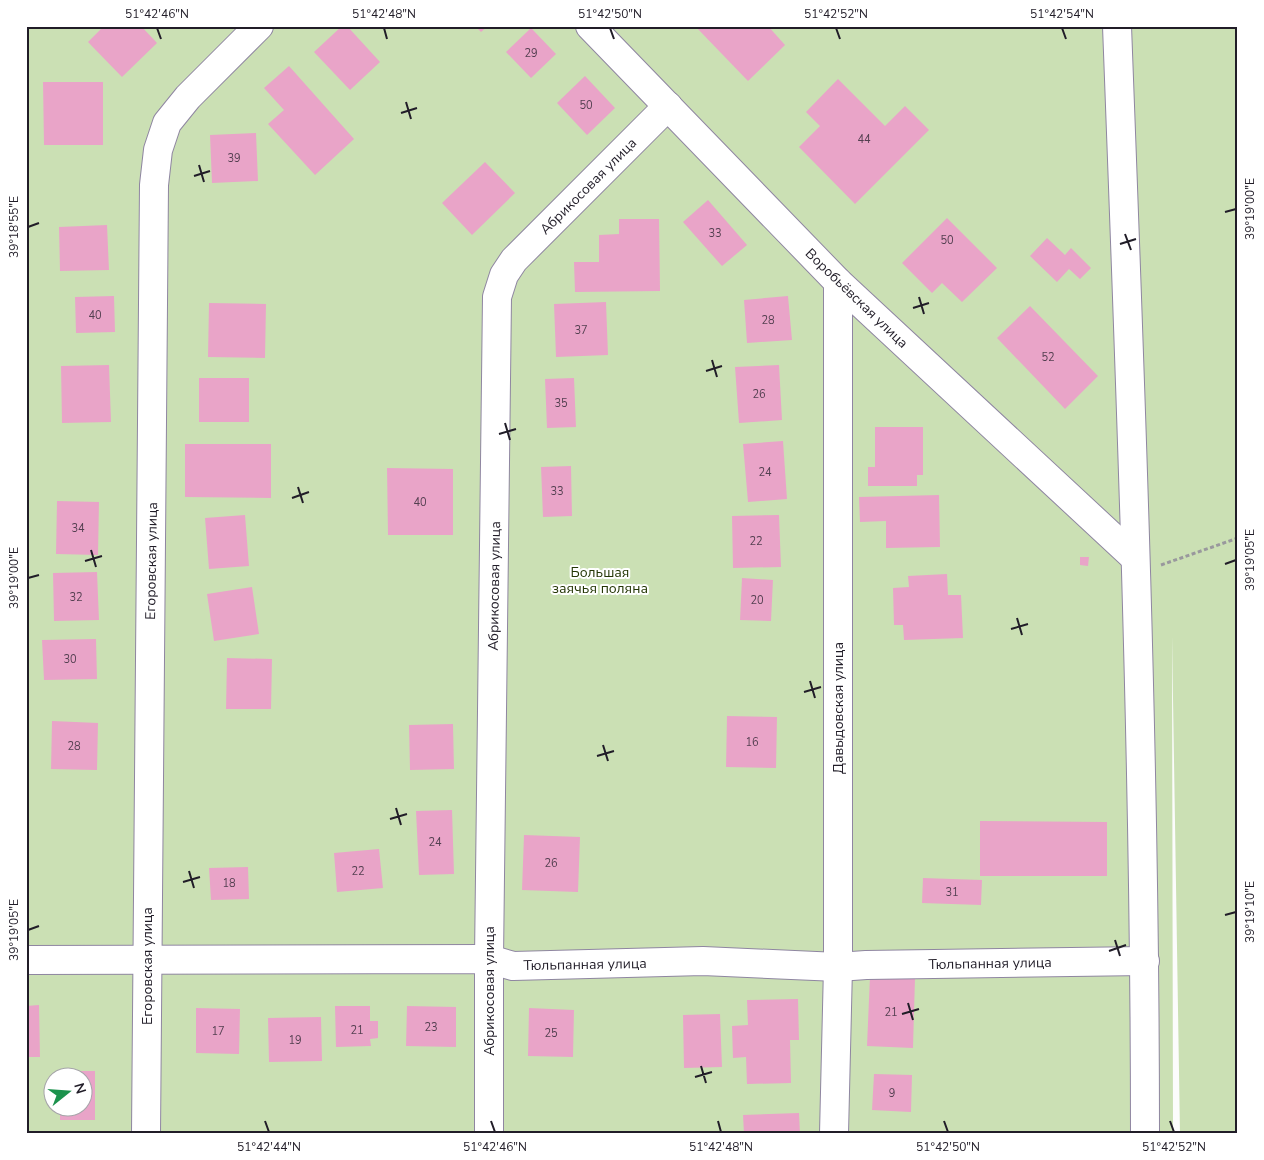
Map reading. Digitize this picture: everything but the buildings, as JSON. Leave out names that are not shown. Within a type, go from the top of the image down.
[{"type":"street","name":"Егоровская улица","points":[[146,1134],[154,205],[157,159],[167,123],[188,97],[259,26]]},
{"type":"street","name":"Воробьёвская улица","points":[[590,26],[838,282],[1135,558]]},
{"type":"street","points":[[1117,26],[1135,558],[1145,961],[1145,1134]]},
{"type":"street","name":"Абрикосовая улица","points":[[489,1134],[489,960],[497,297],[504,274],[514,260],[668,106]]},
{"type":"street","name":"Давыдовская улица","points":[[834,1134],[838,967],[838,282]]},
{"type":"street","name":"Тюльпанная улица","points":[[26,960],[489,960],[513,966],[702,961],[838,967],[1145,961]]},
{"type":"path","points":[[1135,558],[1157,567],[1238,538]]},
{"type":"green space","name":"Большая заячья поляна","points":[[26,26],[1238,26],[1238,1134],[1180,1134],[1172,636],[1173,1134],[26,1134]]}]
